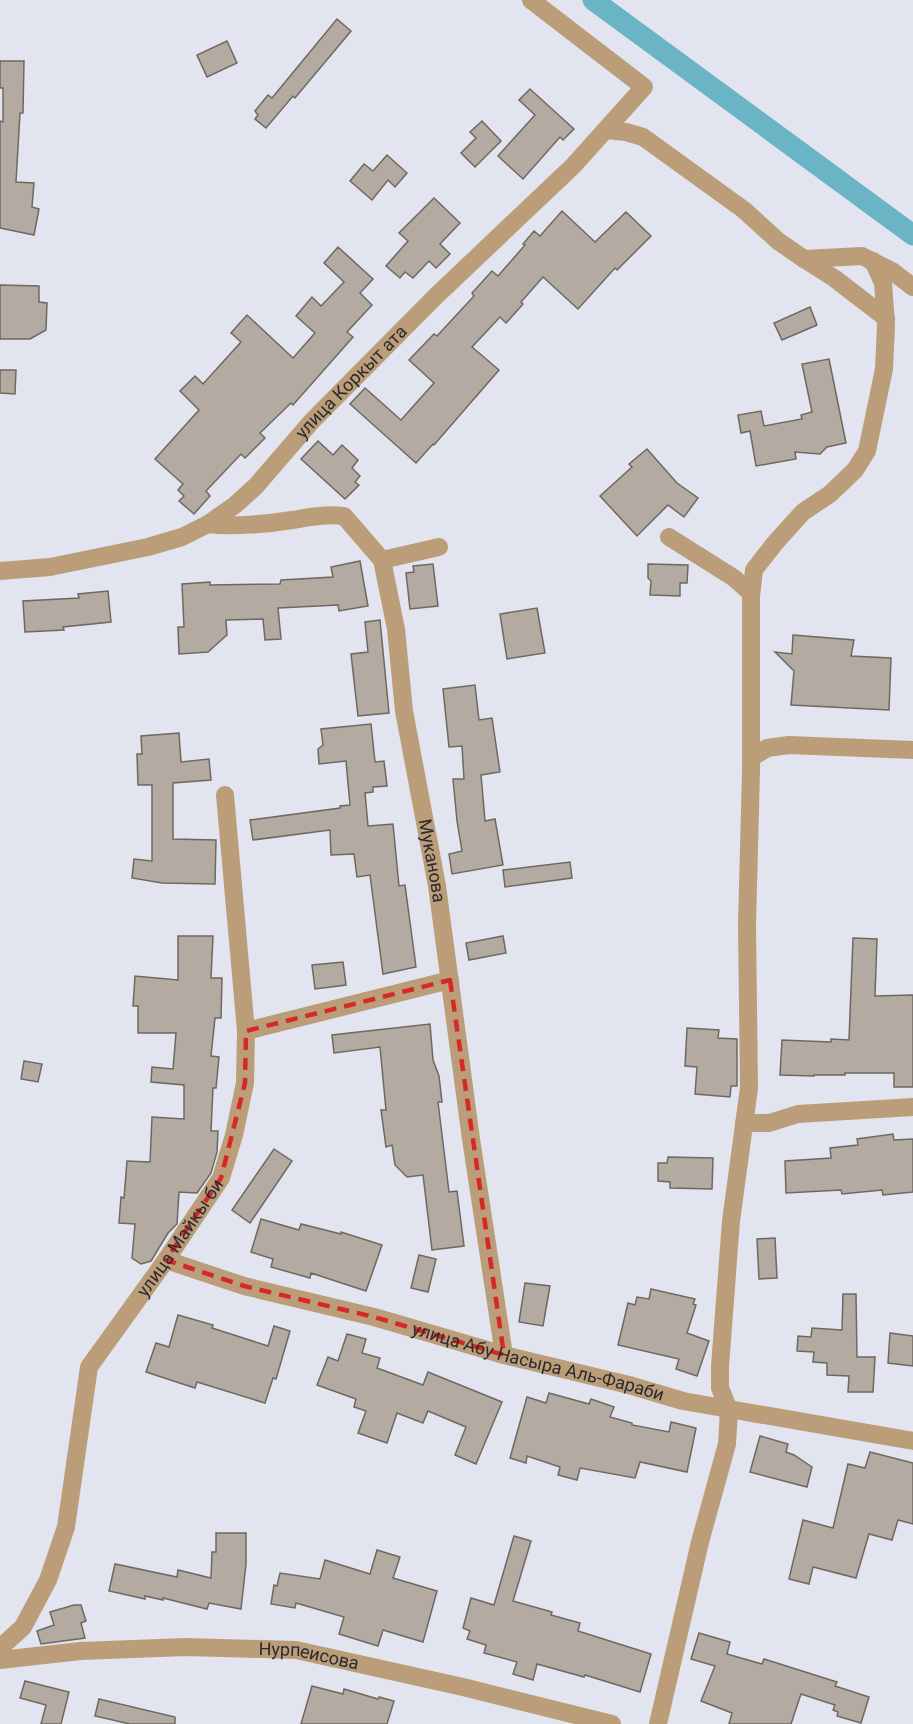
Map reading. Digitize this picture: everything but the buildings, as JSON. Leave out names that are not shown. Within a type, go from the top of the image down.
[{"type":"street","name":"улица Коркыт ата","points":[[0,571],[50,567],[148,547],[182,537],[208,524],[235,505],[256,486],[312,421],[436,296],[573,166],[644,87],[531,0]]},
{"type":"street","points":[[606,130],[643,136],[744,210],[778,241],[834,278],[885,318]]},
{"type":"street","points":[[804,259],[862,256],[892,271],[913,287]]},
{"type":"street","points":[[658,1724],[700,1542],[727,1444],[729,1410],[720,1388],[720,1365],[731,1221],[749,1088],[747,898],[751,758],[751,593],[754,570],[803,512],[830,494],[855,470],[867,451],[884,369],[883,284],[873,261]]},
{"type":"street","name":"Муканова","points":[[208,524],[225,526],[291,520],[326,514],[344,516],[382,560],[396,629],[404,711],[437,886],[471,1139],[504,1355]]},
{"type":"street","points":[[669,537],[734,578],[751,593]]},
{"type":"street","points":[[382,560],[439,547]]},
{"type":"street","points":[[751,758],[767,748],[789,744],[913,750]]},
{"type":"street","name":"улица Майкы би","points":[[0,1648],[23,1627],[28,1618],[48,1580],[66,1527],[89,1367],[166,1260],[221,1178],[234,1135],[245,1083],[246,1031],[225,795]]},
{"type":"street","points":[[246,1031],[450,980]]},
{"type":"street","points":[[744,1123],[769,1124],[798,1114],[913,1107]]},
{"type":"street","name":"улица Абу Насыра Аль-Фараби","points":[[166,1260],[244,1286],[374,1317],[504,1355],[629,1385],[683,1401],[913,1441]]},
{"type":"street","name":"Нурпеисова","points":[[0,1660],[92,1651],[186,1647],[296,1650],[463,1687],[612,1724]]},
{"type":"highlighted area","points":[[450,980],[504,1355],[374,1317],[244,1286],[166,1260],[221,1178],[245,1083],[246,1031]]},
{"type":"waterway","points":[[593,0],[913,235]]}]
